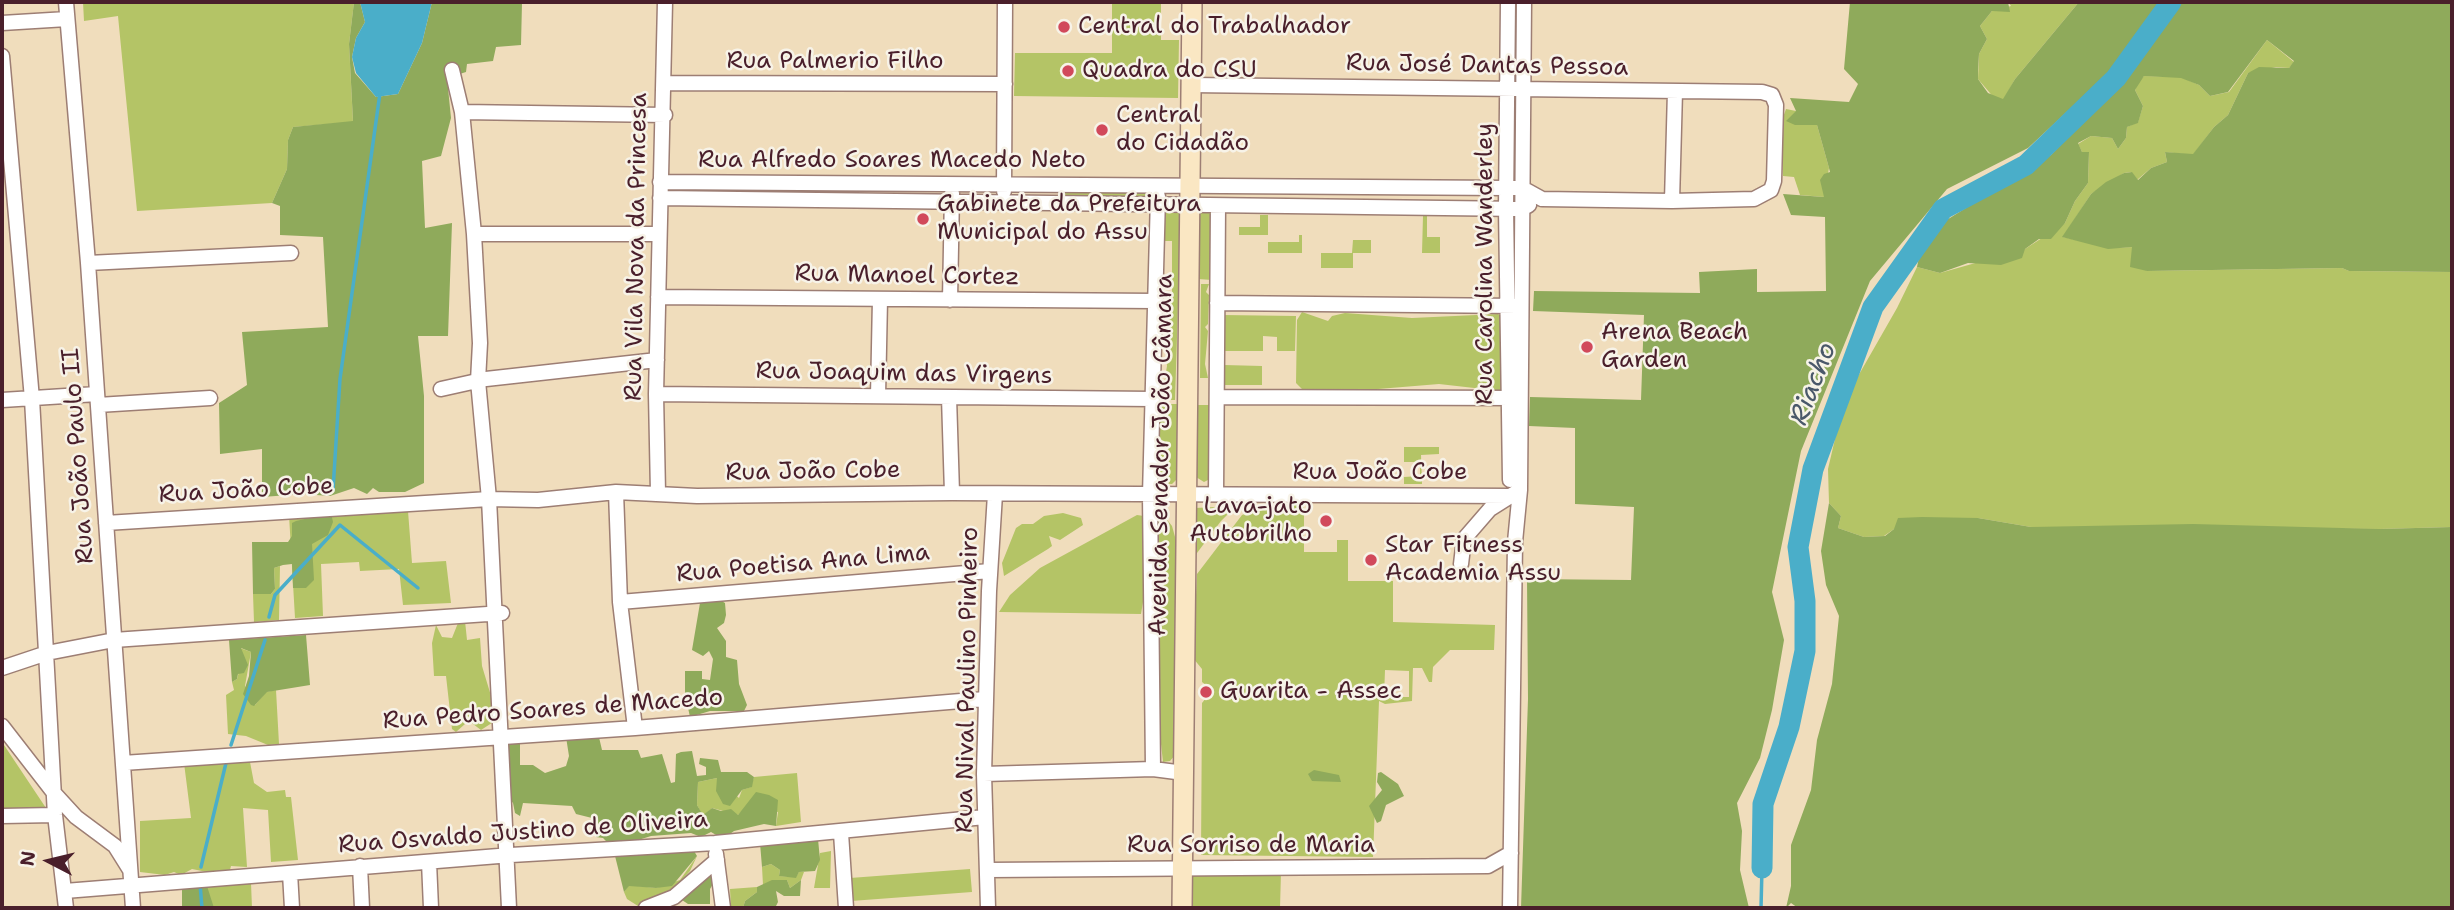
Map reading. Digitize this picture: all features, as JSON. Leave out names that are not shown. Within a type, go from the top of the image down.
[{"type":"main road","name":"Avenida Senador João Câmara","points":[[1182,908],[1192,2]]},
{"type":"street","name":"Rua João Paulo II","points":[[66,2],[88,263],[133,908]]},
{"type":"street","name":"Rua Vila Nova da Princesa","points":[[658,493],[656,394],[660,182],[665,115],[665,2]]},
{"type":"street","points":[[1004,203],[1005,2]]},
{"type":"street","name":"Rua Carolina Wanderley","points":[[1508,2],[1522,188],[1515,306],[1517,524],[1510,908]]},
{"type":"street","name":"Rua Carolina Wanderley","points":[[1515,306],[1506,188],[1524,2]]},
{"type":"street","points":[[2,23],[67,19]]},
{"type":"street","points":[[2,56],[32,398],[55,815],[66,908]]},
{"type":"street","points":[[452,69],[462,112],[474,234],[482,380],[493,499],[507,737],[509,908]]},
{"type":"street","name":"Rua Palmerio Filho","points":[[664,83],[1005,84]]},
{"type":"street","name":"Rua José Dantas Pessoa","points":[[1191,85],[1762,92],[1772,95],[1776,105]]},
{"type":"street","points":[[1672,201],[1675,91]]},
{"type":"street","name":"Rua Alfredo Soares Macedo Neto","points":[[660,198],[1158,205],[1235,186],[1522,188],[1542,198],[1745,200],[1764,196],[1771,190],[1774,181],[1776,105]]},
{"type":"street","points":[[462,112],[665,115]]},
{"type":"street","name":"Rua Alfredo Soares Macedo Neto","points":[[660,182],[1158,186],[1218,206],[1522,209]]},
{"type":"street","points":[[836,201],[837,182]]},
{"type":"street","points":[[950,300],[953,183]]},
{"type":"street","points":[[1057,204],[1058,185]]},
{"type":"street","name":"Avenida Senador João Câmara","points":[[1153,769],[1150,495],[1158,186]]},
{"type":"street","points":[[1235,186],[1235,206]]},
{"type":"street","points":[[1522,209],[1542,198]]},
{"type":"street","points":[[1216,494],[1218,206]]},
{"type":"street","points":[[474,234],[659,234]]},
{"type":"street","points":[[88,263],[291,253]]},
{"type":"street","name":"Rua Manoel Cortez","points":[[658,297],[1155,301]]},
{"type":"street","points":[[878,396],[880,299]]},
{"type":"street","points":[[1217,303],[1515,306]]},
{"type":"street","points":[[441,389],[482,380],[657,360]]},
{"type":"street","name":"Rua Joaquim das Virgens","points":[[656,394],[1153,399]]},
{"type":"street","points":[[949,397],[952,493]]},
{"type":"street","points":[[1217,397],[1515,398]]},
{"type":"street","points":[[2,400],[211,398]]},
{"type":"street","points":[[616,492],[620,602],[635,728]]},
{"type":"street","name":"Rua João Cobe","points":[[106,523],[493,499],[538,500],[616,492],[697,496],[1515,493]]},
{"type":"street","points":[[1461,564],[1464,539],[1490,509],[1515,493]]},
{"type":"street","name":"Rua Nival Paulino Pinheiro","points":[[988,908],[985,699],[995,494]]},
{"type":"street","name":"Rua Poetisa Ana Lima","points":[[620,602],[990,571]]},
{"type":"street","points":[[2,667],[47,653],[114,640],[499,614]]},
{"type":"street","name":"Rua Pedro Soares de Macedo","points":[[123,763],[635,728],[985,699]]},
{"type":"street","points":[[2,726],[76,817],[115,846],[131,878]]},
{"type":"street","points":[[984,774],[1153,769],[1184,773]]},
{"type":"street","points":[[2,816],[55,815]]},
{"type":"street","name":"Rua Osvaldo Justino de Oliveira","points":[[65,891],[131,878],[290,873],[508,855],[715,843],[841,833],[985,817]]},
{"type":"street","points":[[841,833],[846,908]]},
{"type":"street","points":[[715,843],[723,908]]},
{"type":"street","name":"Rua Sorriso de Maria","points":[[989,870],[1488,866],[1511,853]]},
{"type":"street","points":[[508,855],[516,908]]},
{"type":"street","points":[[646,908],[674,897],[717,860]]},
{"type":"street","points":[[429,862],[431,908]]},
{"type":"street","points":[[360,866],[362,908]]},
{"type":"street","points":[[290,873],[292,908]]},
{"type":"green space","points":[[83,2],[354,2],[349,44],[353,122],[293,127],[288,140],[287,169],[272,203],[137,211],[118,16],[84,21]]},
{"type":"green space","points":[[354,2],[360,2],[365,22],[356,38],[352,57],[355,73],[376,97],[398,94],[422,43],[432,2],[522,3],[521,45],[496,47],[493,61],[467,64],[466,72],[447,78],[451,118],[441,156],[422,161],[425,228],[452,223],[448,336],[418,336],[424,396],[424,483],[405,492],[379,492],[373,488],[367,494],[354,488],[330,496],[303,494],[262,497],[262,449],[220,454],[219,403],[247,385],[242,332],[328,327],[323,237],[280,235],[280,206],[272,203],[287,169],[288,140],[293,127],[353,121],[349,44]]},
{"type":"green space","points":[[1112,2],[1161,2],[1161,40],[1179,40],[1178,98],[1014,96],[1015,53],[1112,53]]},
{"type":"green space","points":[[1850,2],[2008,2],[2010,12],[1992,11],[1980,26],[1987,39],[1979,54],[1978,79],[1988,93],[2003,99],[2015,79],[2079,2],[2161,2],[2112,70],[2028,148],[1947,189],[1870,281],[1801,451],[1772,592],[1784,640],[1772,710],[1760,758],[1737,803],[1742,831],[1740,870],[1749,908],[1521,908],[1528,699],[1527,579],[1631,580],[1634,507],[1575,504],[1575,428],[1529,426],[1530,397],[1641,400],[1644,315],[1533,311],[1534,291],[1700,293],[1699,272],[1757,269],[1757,292],[1826,291],[1825,217],[1791,215],[1783,194],[1824,197],[1820,180],[1824,174],[1830,172],[1817,125],[1795,125],[1786,121],[1796,111],[1790,98],[1849,102],[1858,84],[1844,69]]},
{"type":"green space","points":[[2008,2],[2079,2],[2015,79],[2004,99],[1995,99],[1978,79],[1979,54],[1987,39],[1980,26],[1992,11],[2011,6]]},
{"type":"green space","points":[[2178,2],[2452,2],[2452,272],[2349,271],[2342,268],[2147,271],[2130,267],[2132,247],[2108,249],[2062,237],[2091,194],[2106,182],[2132,172],[2138,180],[2151,168],[2167,162],[2165,152],[2193,154],[2214,127],[2228,115],[2248,73],[2259,67],[2289,68],[2294,61],[2267,40],[2228,92],[2210,96],[2199,85],[2181,78],[2144,76],[2135,90],[2143,106],[2138,123],[2127,127],[2126,138],[2118,149],[2112,138],[2091,136],[2078,143],[2082,152],[2089,152],[2088,183],[2075,201],[2065,223],[2051,239],[2039,239],[2025,249],[2022,258],[2001,265],[1968,263],[1940,273],[1917,267],[1919,257],[1945,221],[2051,155],[2138,60]]},
{"type":"green space","points":[[2267,40],[2294,62],[2289,68],[2276,67],[2248,73],[2228,115],[2214,127],[2193,155],[2165,152],[2167,162],[2151,168],[2137,180],[2131,172],[2124,173],[2091,194],[2063,237],[2111,248],[2133,247],[2147,271],[2342,268],[2349,271],[2452,272],[2452,527],[2031,527],[1978,518],[1954,519],[1894,529],[1884,536],[1864,537],[1838,528],[1841,516],[1829,503],[1828,469],[1838,426],[1853,385],[1917,267],[1940,273],[2025,249],[2065,223],[2075,201],[2088,183],[2089,153],[2082,152],[2078,144],[2091,136],[2112,138],[2118,149],[2126,138],[2127,127],[2138,122],[2143,106],[2135,90],[2137,83],[2144,76],[2181,77],[2199,85],[2210,96],[2229,92]]},
{"type":"green space","points":[[1786,109],[1796,111],[1795,125],[1817,125],[1829,168],[1824,197],[1800,195],[1794,177],[1783,176],[1781,123]]},
{"type":"green space","points":[[1064,191],[1151,191],[1152,195],[1151,198],[1065,198]]},
{"type":"green space","points":[[1164,210],[1181,211],[1175,400],[1164,400],[1167,387],[1164,384],[1167,366],[1165,342],[1168,340],[1167,292],[1172,292],[1172,241],[1164,241]]},
{"type":"green space","points":[[1212,210],[1212,280],[1198,279],[1199,211]]},
{"type":"green space","points":[[1260,215],[1268,215],[1268,235],[1239,235],[1239,227],[1260,227]]},
{"type":"green space","points":[[1423,216],[1427,216],[1427,237],[1440,237],[1440,253],[1422,253]]},
{"type":"green space","points":[[1299,235],[1302,235],[1302,253],[1268,253],[1268,242],[1299,242]]},
{"type":"green space","points":[[1353,240],[1371,240],[1371,253],[1353,253],[1353,268],[1321,268],[1321,253],[1352,253]]},
{"type":"green space","points":[[1201,284],[1209,284],[1206,292],[1209,295],[1208,324],[1205,327],[1208,331],[1205,364],[1208,378],[1200,378]]},
{"type":"green space","points":[[1302,312],[1328,321],[1332,316],[1345,313],[1412,318],[1498,314],[1502,316],[1501,391],[1439,384],[1354,391],[1303,390],[1296,383],[1297,320]]},
{"type":"green space","points":[[1223,315],[1296,316],[1295,351],[1277,351],[1277,337],[1263,336],[1263,351],[1224,351],[1224,365],[1262,366],[1262,385],[1222,385]]},
{"type":"green space","points":[[1159,404],[1178,404],[1177,479],[1172,484],[1157,483]]},
{"type":"green space","points":[[1196,405],[1211,405],[1210,479],[1204,482],[1196,477]]},
{"type":"green space","points":[[1404,447],[1439,447],[1439,454],[1421,455],[1422,484],[1404,484],[1404,477],[1420,476],[1420,462],[1404,462]]},
{"type":"green space","points":[[1304,503],[1304,552],[1337,552],[1337,540],[1348,540],[1348,581],[1393,581],[1393,622],[1495,625],[1494,650],[1450,650],[1433,667],[1432,682],[1429,682],[1422,668],[1413,668],[1412,701],[1385,704],[1379,701],[1373,857],[1201,855],[1202,703],[1206,698],[1203,690],[1206,685],[1202,682],[1202,669],[1193,658],[1197,574],[1242,515],[1264,506]],"holes":[[[1385,670],[1409,671],[1409,697],[1384,697]]]},
{"type":"green space","points":[[1829,503],[1841,516],[1838,528],[1864,537],[1885,536],[1894,529],[1898,518],[1922,517],[1978,518],[2031,527],[2193,524],[2379,529],[2452,527],[2452,908],[1798,908],[1791,903],[1786,908],[1791,886],[1791,845],[1811,790],[1817,740],[1832,684],[1839,616],[1826,585],[1821,551]]},
{"type":"green space","points":[[1236,506],[1221,521],[1194,557],[1195,508]]},
{"type":"green space","points":[[408,511],[412,563],[446,561],[451,603],[403,605],[399,569],[360,571],[359,562],[321,564],[323,616],[295,618],[289,515]]},
{"type":"green space","points":[[331,513],[333,522],[328,535],[312,544],[314,580],[306,588],[293,588],[292,564],[283,565],[274,568],[275,589],[271,594],[253,594],[252,542],[288,542],[292,536],[292,523]]},
{"type":"green space","points":[[1063,513],[1081,518],[1083,525],[1060,540],[1049,536],[1052,546],[1004,576],[1002,563],[1016,528],[1022,524],[1033,524],[1044,516]]},
{"type":"green space","points":[[1157,514],[1165,517],[1172,526],[1177,544],[1176,754],[1170,761],[1163,762],[1158,717]]},
{"type":"green space","points":[[1137,515],[1144,516],[1145,590],[1141,614],[999,612],[1010,595],[1040,568]]},
{"type":"green space","points":[[280,566],[279,620],[254,622],[253,594],[271,594],[275,589],[274,568]]},
{"type":"green space","points":[[718,599],[725,603],[726,615],[724,623],[717,628],[726,641],[726,657],[737,660],[739,684],[747,705],[742,715],[737,711],[710,711],[690,717],[685,694],[685,671],[702,671],[702,679],[710,680],[713,659],[709,651],[703,656],[692,650],[700,603]]},
{"type":"green space","points":[[465,621],[467,640],[480,638],[482,666],[498,719],[481,730],[473,724],[465,724],[456,732],[452,729],[446,676],[434,676],[432,643],[436,625],[442,637],[452,638],[458,623]]},
{"type":"green space","points":[[306,635],[310,685],[267,692],[254,706],[251,705],[243,694],[249,676],[251,652],[241,648],[248,665],[244,673],[238,674],[237,679],[232,682],[229,640]]},
{"type":"green space","points":[[240,648],[251,652],[245,686],[255,705],[266,692],[276,690],[279,744],[268,745],[246,736],[228,734],[226,695],[234,690],[232,682],[237,679],[243,657]]},
{"type":"green space","points":[[598,733],[602,750],[638,750],[641,758],[662,754],[671,783],[675,782],[676,754],[681,752],[692,751],[697,776],[706,775],[706,767],[699,764],[700,758],[718,760],[721,772],[747,772],[754,777],[752,787],[742,790],[730,806],[723,804],[716,791],[717,778],[698,782],[697,805],[703,815],[712,808],[721,811],[731,809],[738,815],[756,792],[769,795],[778,800],[776,826],[764,824],[734,831],[723,839],[711,832],[701,837],[691,833],[651,836],[613,848],[603,838],[596,837],[592,818],[576,814],[572,806],[523,803],[520,816],[515,813],[513,803],[508,797],[507,741],[520,741],[520,765],[533,765],[545,773],[566,766],[569,756],[566,737]]},
{"type":"green space","points":[[2,742],[46,808],[2,809]]},
{"type":"green space","points":[[250,762],[254,783],[267,792],[285,790],[286,797],[291,797],[298,860],[271,862],[268,810],[243,808],[247,867],[231,866],[230,870],[212,873],[192,869],[181,875],[174,872],[165,875],[140,872],[140,821],[191,818],[184,763]]},
{"type":"green space","points":[[1314,770],[1339,775],[1341,782],[1312,781],[1308,774]]},
{"type":"green space","points":[[1381,772],[1398,784],[1404,796],[1386,805],[1381,821],[1377,823],[1369,806],[1382,790],[1377,782],[1378,773]]},
{"type":"green space","points":[[797,773],[801,822],[776,826],[778,812],[745,808],[738,815],[712,808],[703,816],[697,805],[698,782],[717,778],[739,798],[742,790],[751,787],[754,777]]},
{"type":"green space","points":[[818,839],[820,860],[815,871],[799,872],[796,878],[779,876],[780,870],[771,864],[762,867],[760,843]]},
{"type":"green space","points":[[694,851],[697,856],[672,886],[629,886],[624,892],[615,856],[611,853]]},
{"type":"green space","points":[[831,851],[830,888],[814,888],[820,853]]},
{"type":"green space","points":[[697,856],[690,871],[673,890],[638,906],[627,899],[624,892],[629,885],[656,888],[680,880]]},
{"type":"green space","points":[[771,864],[780,870],[779,876],[796,877],[799,872],[804,872],[801,880],[790,888],[787,880],[763,885],[762,867]]},
{"type":"green space","points":[[970,869],[972,892],[851,901],[850,878]]},
{"type":"green space","points":[[1281,872],[1280,908],[1192,908],[1193,874]]},
{"type":"green space","points":[[709,874],[714,882],[710,889],[710,904],[688,904],[679,898]]},
{"type":"green space","points":[[772,880],[787,880],[790,888],[801,880],[800,896],[784,896],[776,891],[778,902],[775,908],[743,908],[745,901],[757,892],[757,887]]},
{"type":"green space","points":[[251,883],[252,908],[182,908],[182,888]]},
{"type":"green space","points":[[207,886],[214,908],[182,908],[182,888]]},
{"type":"green space","points":[[757,887],[757,892],[745,901],[743,908],[731,908],[730,889]]},
{"type":"water","points":[[360,2],[432,2],[422,43],[398,94],[376,97],[356,73],[352,57],[356,38],[365,22]]},
{"type":"waterway","name":"Riacho","points":[[1762,868],[1763,804],[1789,727],[1805,651],[1805,601],[1798,547],[1813,469],[1873,307],[1943,209],[2026,165],[2116,78],[2171,2]]},
{"type":"waterway","points":[[333,490],[340,379],[380,93]]},
{"type":"waterway","points":[[269,617],[275,595],[340,525],[418,588]]},
{"type":"waterway","points":[[231,745],[265,640]]},
{"type":"waterway","points":[[201,867],[226,763]]},
{"type":"waterway","name":"Riacho","points":[[1761,908],[1762,868]]},
{"type":"waterway","points":[[200,884],[202,908]]},
{"type":"place","name":"Central do Trabalhador","points":[[1064,27]]},
{"type":"place","name":"Quadra do CSU","points":[[1068,71]]},
{"type":"place","name":"Central do Cidadão","points":[[1102,130]]},
{"type":"place","name":"Gabinete da Prefeitura Municipal do Assu","points":[[923,219]]},
{"type":"place","name":"Arena Beach Garden","points":[[1587,347]]},
{"type":"place","name":"Lava-jato Autobrilho","points":[[1326,521]]},
{"type":"place","name":"Star Fitness Academia Assu","points":[[1371,560]]},
{"type":"place","name":"Guarita - Assec","points":[[1206,692]]}]
